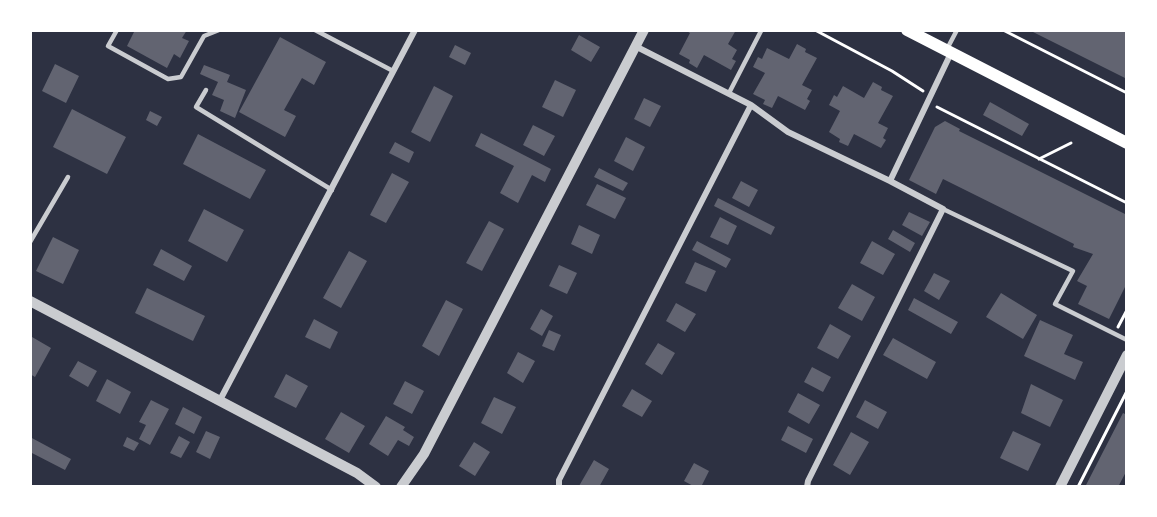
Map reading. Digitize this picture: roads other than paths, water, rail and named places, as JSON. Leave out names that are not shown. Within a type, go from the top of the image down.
[{"type":"main road","points":[[907,30],[1127,143]]},
{"type":"street","points":[[220,400],[415,30]]},
{"type":"street","points":[[401,487],[424,454],[642,31]]},
{"type":"street","points":[[635,46],[751,105],[788,132],[943,209],[807,487]]},
{"type":"street","points":[[890,181],[949,52]]},
{"type":"street","points":[[559,484],[751,105]]},
{"type":"street","points":[[31,303],[357,473],[376,487]]},
{"type":"street","points":[[1060,487],[1127,355]]},
{"type":"lane","points":[[117,30],[108,46],[168,80],[181,77],[204,36],[219,30]]},
{"type":"lane","points":[[315,30],[393,71]]},
{"type":"lane","points":[[949,52],[957,30]]},
{"type":"lane","points":[[729,93],[761,31]]},
{"type":"lane","points":[[206,90],[196,106],[332,190]]},
{"type":"lane","points":[[30,242],[68,177]]},
{"type":"lane","points":[[943,209],[1073,271],[1055,304],[1127,340]]}]
